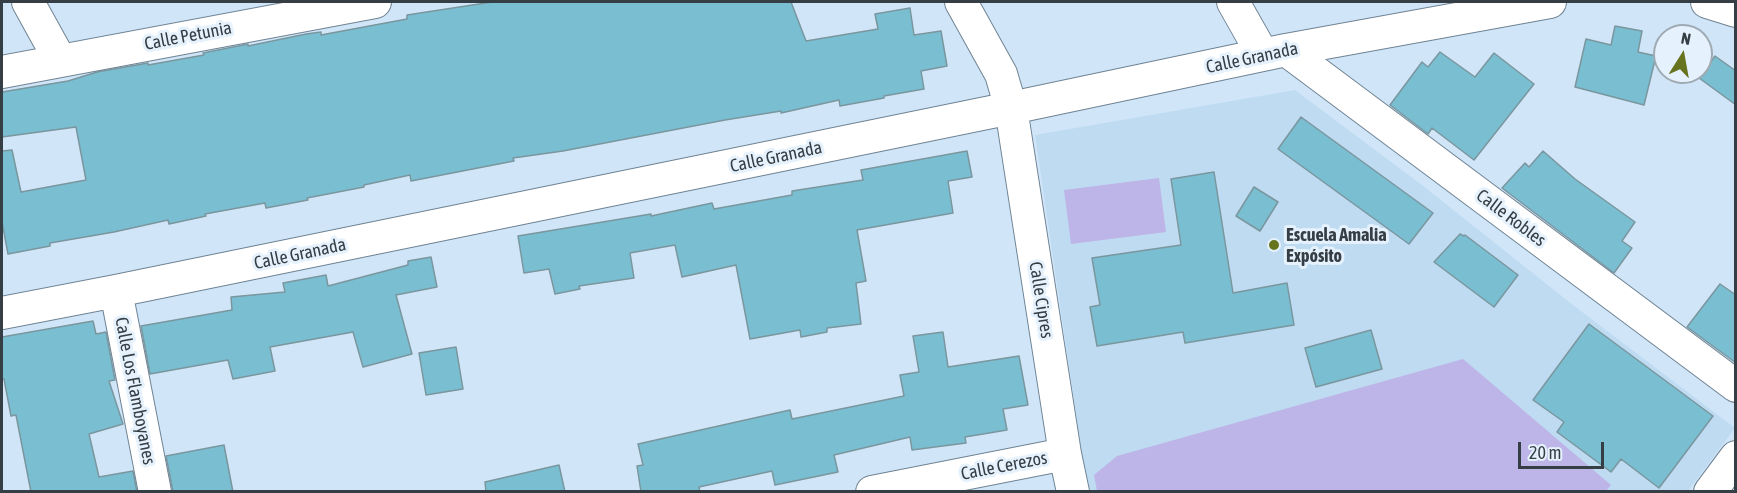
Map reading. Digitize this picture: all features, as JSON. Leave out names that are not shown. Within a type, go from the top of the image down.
[{"type":"street","points":[[28,2],[60,60]]},
{"type":"street","name":"Calle Petunia","points":[[2,72],[365,2]]},
{"type":"street","name":"Calle Cipres","points":[[961,2],[1001,74],[1011,108],[1065,454],[1073,492]]},
{"type":"street","points":[[1233,2],[1275,53]]},
{"type":"street","name":"Calle Granada","points":[[2,313],[1275,53],[1550,2]]},
{"type":"street","points":[[1707,2],[1736,11]]},
{"type":"street","name":"Calle Robles","points":[[1275,53],[1736,386]]},
{"type":"street","name":"Calle Los Flamboyanes","points":[[116,291],[155,492]]},
{"type":"street","name":"Calle Cerezos","points":[[872,492],[1065,454]]},
{"type":"street","points":[[1710,492],[1736,458]]},
{"type":"shaded area","name":"Escuela Amalia Expósito","points":[[1295,90],[1422,185],[1573,305],[1735,428],[1688,491],[1090,491],[1082,455],[1035,135]]},
{"type":"shaded area","points":[[1159,178],[1166,232],[1071,244],[1064,190]]},
{"type":"shaded area","points":[[1463,359],[1611,485],[1606,491],[1097,491],[1094,475],[1117,456]]},
{"type":"building","points":[[492,2],[791,2],[806,41],[878,29],[875,14],[910,8],[914,35],[941,31],[947,66],[921,71],[924,89],[884,96],[884,98],[840,106],[839,100],[781,113],[781,111],[725,120],[563,151],[513,158],[514,161],[411,181],[410,175],[307,198],[308,200],[266,208],[265,203],[205,214],[206,216],[169,224],[168,220],[50,243],[50,246],[8,254],[2,222],[2,151],[12,150],[21,192],[86,180],[76,127],[2,137],[2,92],[68,81],[97,72],[204,55],[203,53],[248,44],[248,46],[321,32],[321,35],[407,19],[407,15]]},
{"type":"building","points":[[1615,26],[1642,31],[1638,52],[1653,55],[1653,68],[1644,105],[1575,87],[1586,39],[1611,45]]},
{"type":"building","points":[[1440,52],[1475,77],[1494,53],[1534,84],[1474,160],[1432,128],[1428,134],[1390,105],[1422,62],[1428,67]]},
{"type":"building","points":[[1715,56],[1736,71],[1736,105],[1707,84],[1713,84]]},
{"type":"building","points":[[1301,117],[1433,213],[1409,244],[1278,149]]},
{"type":"building","points":[[967,151],[972,177],[948,181],[953,213],[857,230],[866,281],[856,283],[861,324],[827,328],[827,332],[801,337],[800,330],[750,339],[736,265],[682,277],[675,245],[630,253],[634,278],[579,286],[580,289],[555,294],[549,269],[524,273],[518,236],[651,214],[651,216],[712,203],[714,209],[792,195],[792,191],[863,180],[861,170]]},
{"type":"building","points":[[1543,151],[1575,179],[1635,222],[1622,241],[1632,248],[1614,273],[1502,188],[1525,163],[1529,167]]},
{"type":"building","points":[[1214,172],[1233,293],[1287,283],[1294,325],[1185,343],[1183,332],[1097,346],[1090,307],[1100,305],[1092,258],[1181,245],[1171,179]]},
{"type":"building","points":[[1254,187],[1278,202],[1260,231],[1236,216]]},
{"type":"building","points":[[1460,234],[1465,235],[1518,275],[1494,307],[1434,262]]},
{"type":"building","points":[[431,257],[437,287],[396,295],[412,354],[363,367],[353,332],[270,347],[275,371],[233,379],[228,360],[150,374],[141,326],[232,310],[231,297],[285,292],[283,283],[326,275],[328,286],[408,265],[408,261]]},
{"type":"building","points":[[1720,284],[1736,295],[1736,363],[1687,327]]},
{"type":"building","points":[[93,321],[96,334],[106,332],[115,380],[109,381],[123,424],[89,434],[99,477],[133,471],[137,492],[31,492],[16,415],[11,416],[4,379],[2,379],[2,337]]},
{"type":"building","points":[[1589,324],[1713,416],[1659,488],[1621,459],[1611,472],[1557,432],[1564,422],[1533,400]]},
{"type":"building","points":[[1371,330],[1382,369],[1316,387],[1305,348]]},
{"type":"building","points":[[943,332],[948,367],[1019,356],[1028,405],[1003,409],[1007,430],[965,437],[966,443],[912,450],[910,437],[834,455],[838,472],[775,485],[772,471],[699,487],[700,492],[641,492],[637,466],[643,465],[638,444],[790,410],[792,419],[904,396],[900,375],[919,372],[913,336]]},
{"type":"building","points":[[456,347],[463,389],[426,395],[419,353]]},
{"type":"building","points":[[224,445],[233,492],[173,492],[166,456]]},
{"type":"building","points":[[559,465],[565,492],[486,492],[485,482]]},
{"type":"place","name":"Escuela Amalia Expósito","points":[[1274,245]]}]
